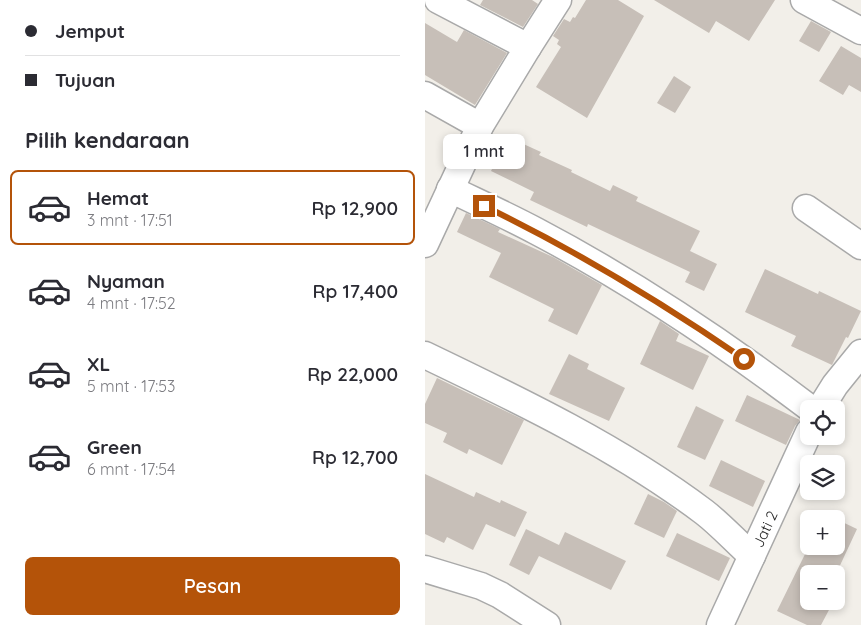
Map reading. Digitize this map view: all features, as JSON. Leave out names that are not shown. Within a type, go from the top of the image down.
[{"type":"street","points":[[438,0],[527,47]]},
{"type":"street","points":[[425,244],[481,126],[527,47],[558,0]]},
{"type":"street","points":[[804,0],[861,31]]},
{"type":"street","points":[[425,95],[481,126]]},
{"type":"street","points":[[450,189],[535,230],[608,272],[697,327],[760,370],[800,401]]},
{"type":"street","points":[[806,208],[861,246]]},
{"type":"street","points":[[826,400],[835,385],[861,353]]},
{"type":"street","points":[[425,355],[502,392],[658,480],[706,513],[752,556]]},
{"type":"street","name":"Jati 2","points":[[720,625],[803,445]]},
{"type":"street","points":[[425,569],[481,586],[547,625]]},
{"type":"building","points":[[483,0],[532,0],[538,4],[523,27],[480,5]]},
{"type":"building","points":[[586,0],[618,0],[644,16],[587,118],[536,87],[561,47],[557,44],[559,40],[553,36],[564,19],[570,22],[573,17],[575,18]]},
{"type":"building","points":[[654,0],[775,0],[749,41],[716,21],[709,33]]},
{"type":"building","points":[[811,21],[831,32],[819,52],[799,41]]},
{"type":"building","points":[[425,23],[457,42],[464,30],[507,53],[475,105],[425,75]]},
{"type":"building","points":[[841,46],[861,58],[861,92],[849,85],[843,95],[819,81]]},
{"type":"building","points":[[674,76],[691,87],[675,113],[657,103]]},
{"type":"building","points":[[508,137],[541,152],[539,155],[572,170],[571,172],[610,191],[613,185],[638,197],[636,201],[700,231],[690,251],[717,264],[704,291],[685,282],[690,272],[588,224],[587,227],[530,200],[534,192],[491,171]]},
{"type":"building","points":[[466,213],[500,229],[498,232],[553,257],[602,285],[577,335],[548,321],[554,309],[489,277],[501,253],[457,232]]},
{"type":"building","points":[[765,269],[818,294],[819,291],[861,311],[832,365],[791,346],[796,336],[745,312]]},
{"type":"building","points":[[660,321],[679,334],[676,341],[709,356],[693,390],[640,364]]},
{"type":"building","points":[[569,354],[589,364],[587,369],[625,388],[609,421],[549,394]]},
{"type":"building","points":[[437,378],[524,420],[502,465],[469,449],[467,454],[443,442],[447,433],[425,423],[425,404]]},
{"type":"building","points":[[747,395],[800,420],[786,445],[735,421]]},
{"type":"building","points":[[696,406],[724,420],[705,460],[677,447]]},
{"type":"building","points":[[721,460],[765,481],[753,507],[709,486]]},
{"type":"building","points":[[425,474],[474,497],[476,492],[500,503],[501,500],[527,512],[515,537],[486,524],[473,550],[447,537],[444,543],[425,534]]},
{"type":"building","points":[[648,494],[677,511],[664,538],[634,524]]},
{"type":"building","points":[[845,523],[857,529],[845,555]]},
{"type":"building","points":[[526,529],[559,545],[565,532],[626,561],[611,590],[539,556],[529,575],[509,565]]},
{"type":"building","points":[[677,533],[730,558],[719,581],[666,556]]},
{"type":"building","points":[[805,555],[845,555],[840,565],[800,565],[800,610],[829,610],[821,625],[807,625],[777,611]]},
{"type":"route","points":[[484,206],[535,230],[608,272],[697,327],[744,359]]}]
